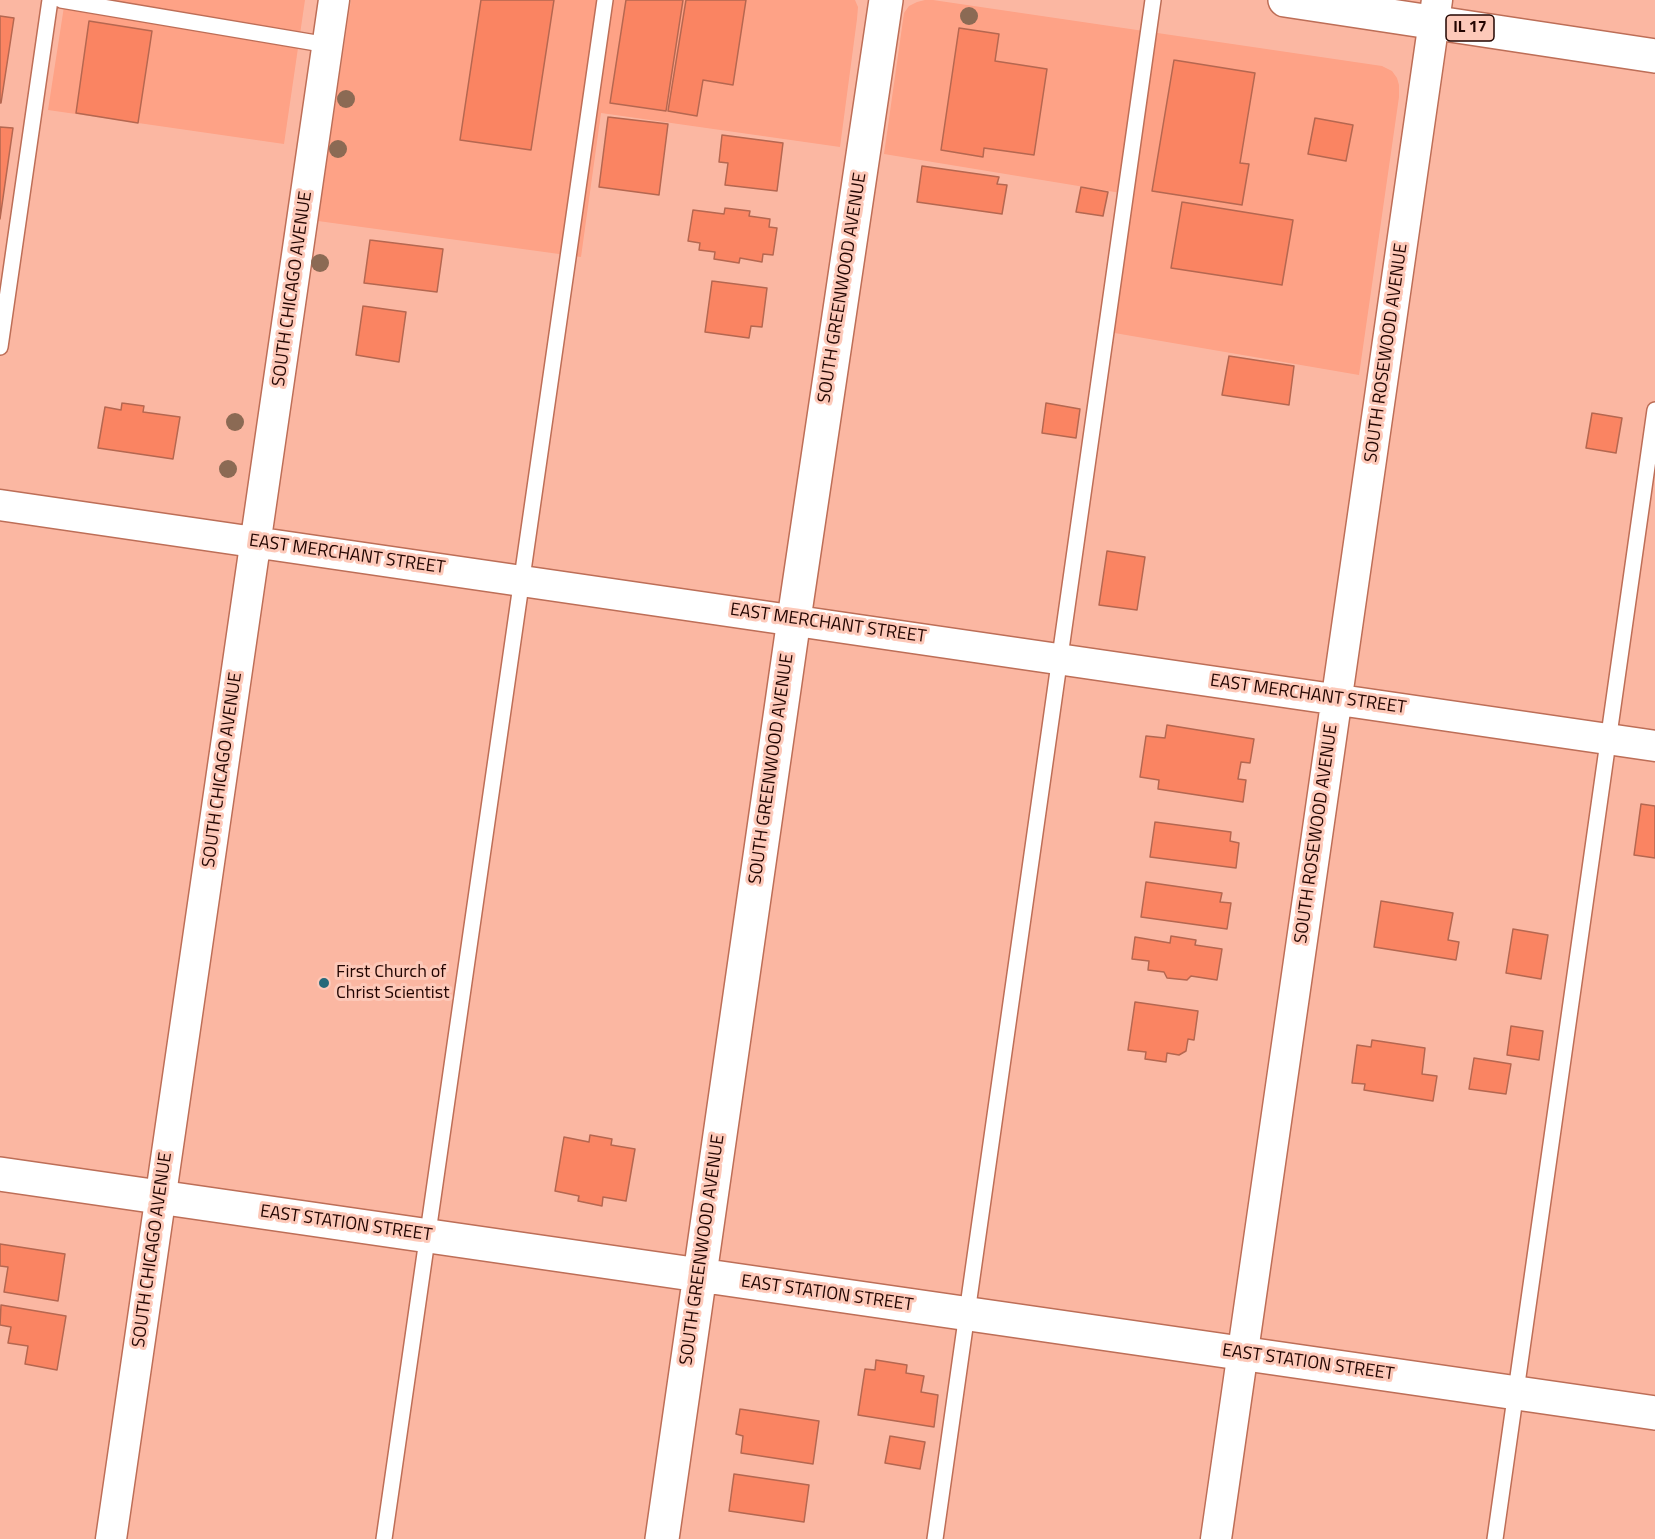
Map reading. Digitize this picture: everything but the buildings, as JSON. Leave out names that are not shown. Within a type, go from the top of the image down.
[{"type":"main road","name":"SOUTH GREENWOOD AVENUE","points":[[662,1539],[794,619],[886,0]]},
{"type":"main road","name":"IL 17","points":[[1285,0],[1436,11],[1655,56]]},
{"type":"main road","name":"EAST STATION STREET","points":[[0,1174],[1655,1413]]},
{"type":"street","name":"SOUTH CHICAGO AVENUE","points":[[111,1539],[334,0]]},
{"type":"street","name":"SOUTH ROSEWOOD AVENUE","points":[[1216,1539],[1436,11]]},
{"type":"street","name":"EAST MERCHANT STREET","points":[[0,504],[1655,746]]},
{"type":"lane","points":[[0,347],[50,0]]},
{"type":"lane","points":[[61,0],[328,45]]},
{"type":"lane","points":[[384,1539],[605,0]]},
{"type":"lane","points":[[935,1539],[1153,0]]},
{"type":"lane","points":[[1495,1539],[1655,411]]},
{"type":"shaded area","points":[[65,0],[305,0],[284,144],[48,110]]},
{"type":"shaded area","points":[[351,0],[855,0],[858,7],[857,19],[840,147],[601,113],[581,257],[318,221]]},
{"type":"shaded area","points":[[925,0],[1382,66],[1392,71],[1399,85],[1399,97],[1359,375],[1097,330],[1121,193],[884,154],[904,13],[909,6]]},
{"type":"place","name":"First Church of Christ Scientist","points":[[324,983]]}]
